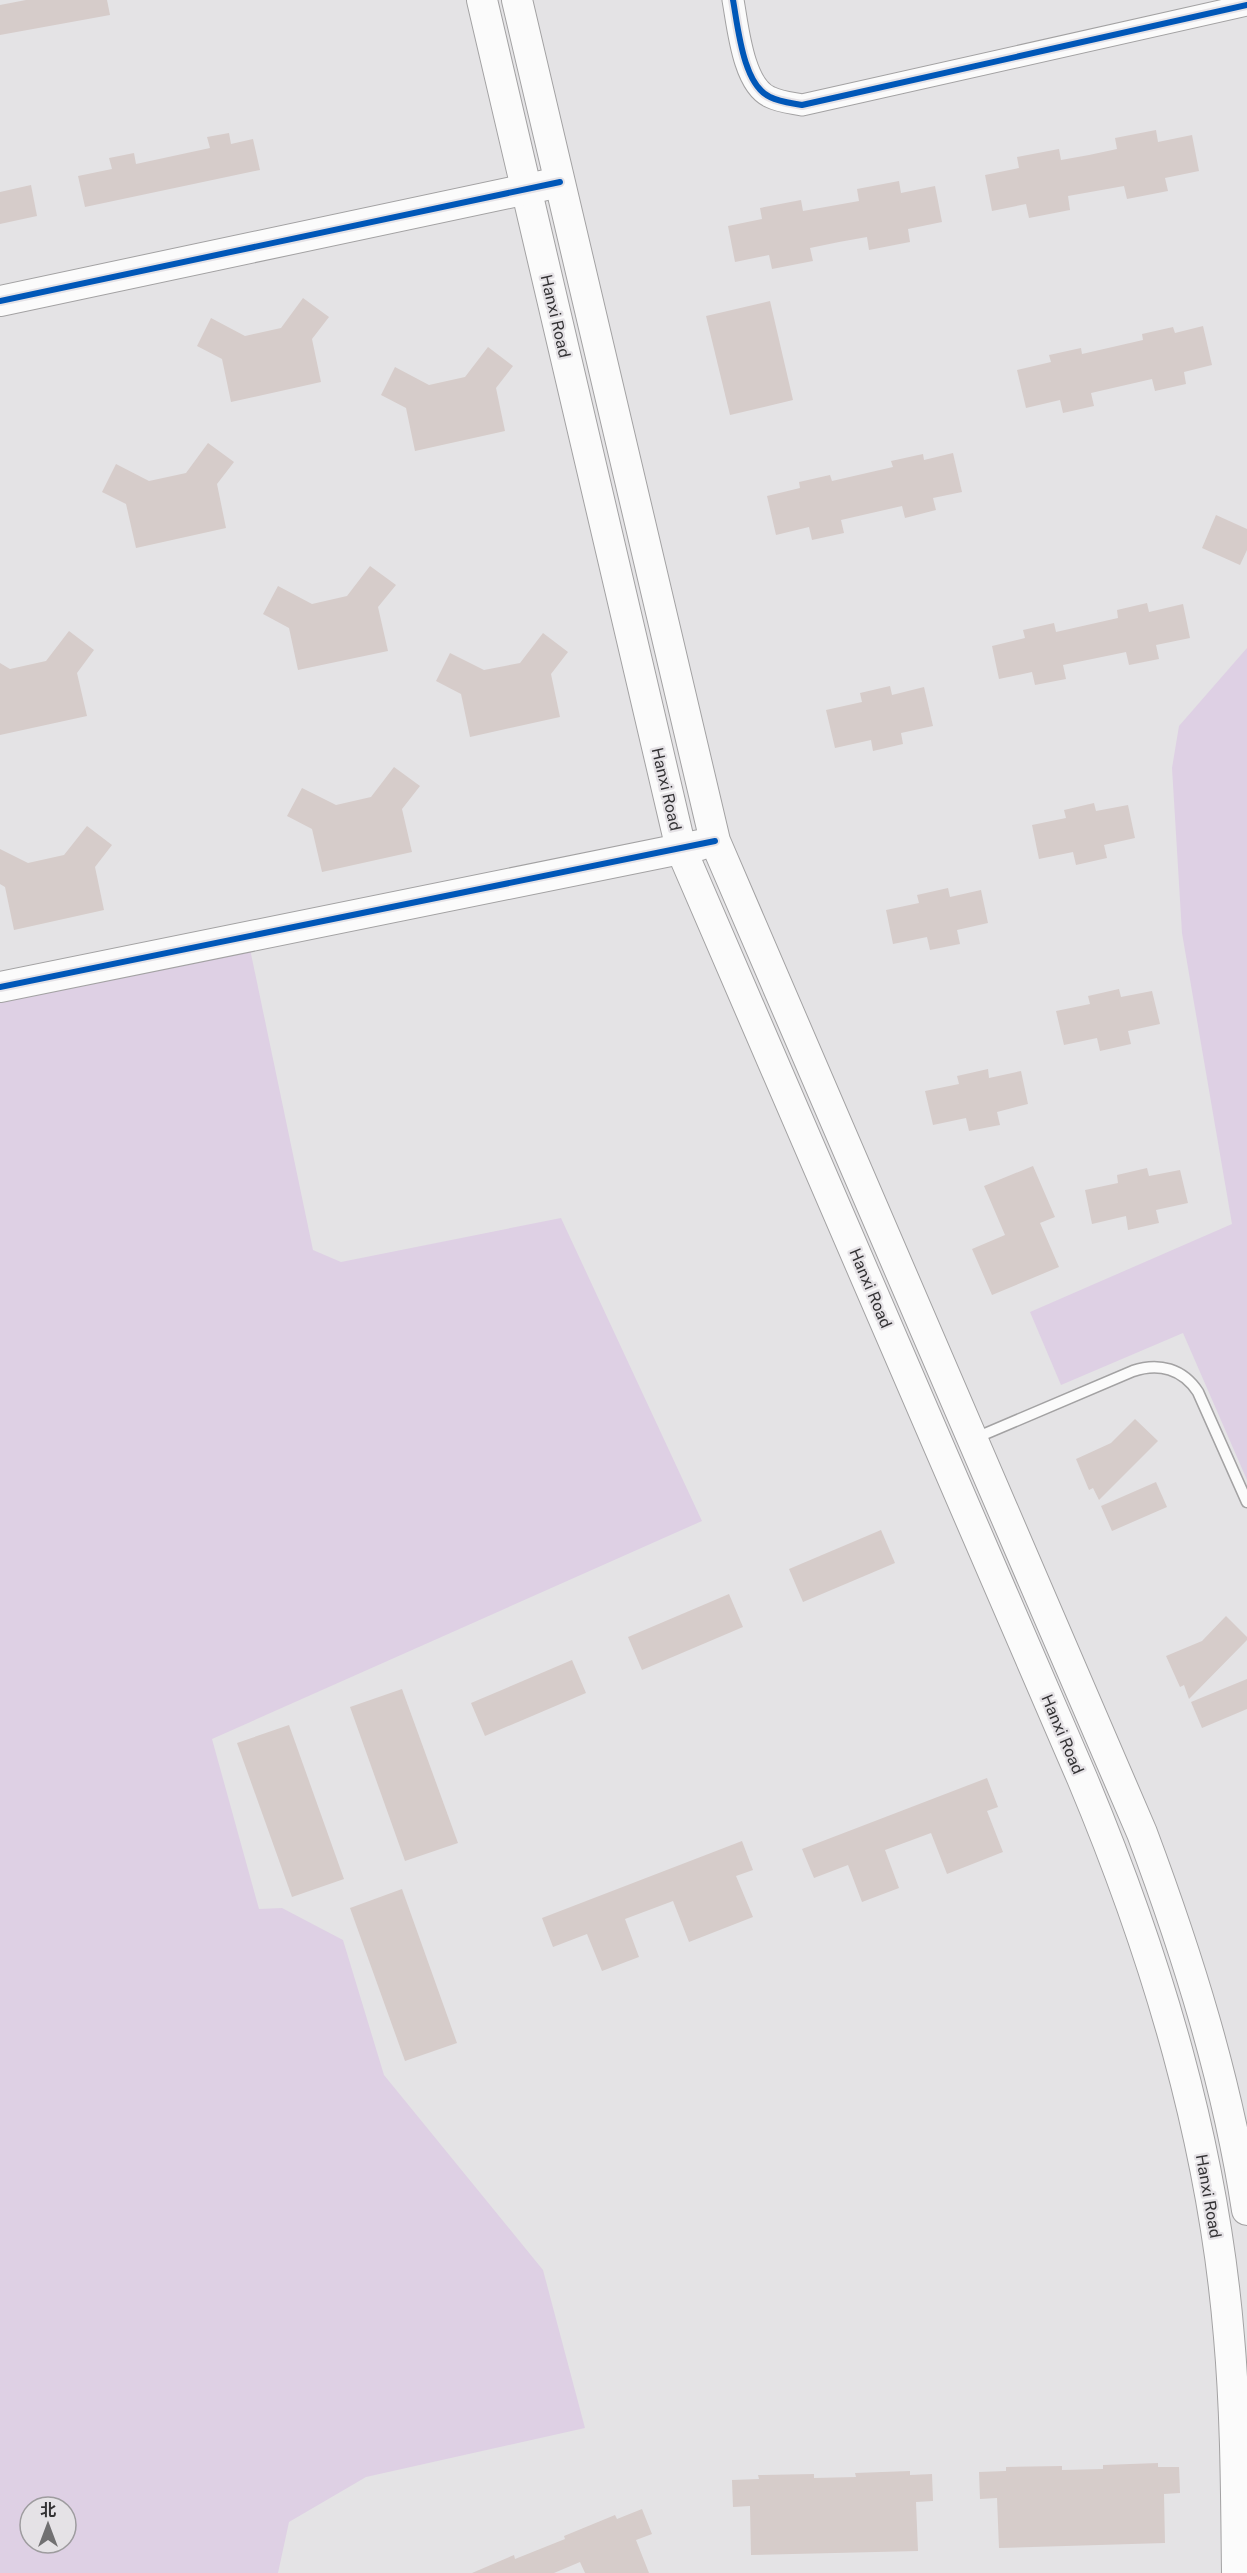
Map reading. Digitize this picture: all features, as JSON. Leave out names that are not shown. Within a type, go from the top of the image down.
[{"type":"main road","name":"Hanxi Road","points":[[482,0],[681,849],[1082,1778],[1136,1914],[1159,1983],[1196,2123],[1221,2264],[1241,2406],[1237,2573]]},
{"type":"main road","name":"Hanxi Road","points":[[517,0],[715,841],[1126,1794],[1168,1903],[1212,2044],[1247,2210]]},
{"type":"main road","points":[[0,301],[560,182]]},
{"type":"main road","points":[[0,987],[715,841]]},
{"type":"street","points":[[733,0],[739,36],[751,79],[769,97],[802,105],[1247,6]]},
{"type":"lane","points":[[973,1439],[1133,1371],[1151,1366],[1170,1369],[1186,1378],[1198,1392],[1247,1502]]},
{"type":"shaded area","points":[[1247,648],[1247,1480],[1183,1333],[1061,1385],[1030,1312],[1232,1224],[1182,933],[1172,768],[1179,726]]},
{"type":"shaded area","points":[[250,949],[313,1250],[341,1262],[561,1218],[702,1521],[212,1739],[259,1909],[282,1908],[343,1940],[384,2075],[543,2270],[585,2428],[366,2477],[289,2522],[278,2573],[0,2573],[0,1000]]},
{"type":"building","points":[[26,0],[107,0],[110,15],[0,35],[0,5]]},
{"type":"building","points":[[1156,130],[1158,142],[1192,135],[1199,171],[1165,178],[1168,191],[1127,199],[1124,186],[1068,196],[1070,210],[1029,218],[1026,204],[992,211],[985,175],[1019,168],[1017,157],[1059,149],[1061,160],[1089,155],[1117,149],[1115,138]]},
{"type":"building","points":[[229,133],[231,144],[253,139],[260,170],[85,207],[78,176],[112,169],[109,158],[134,153],[136,164],[210,148],[207,137]]},
{"type":"building","points":[[899,181],[901,193],[935,186],[942,222],[908,229],[910,242],[869,250],[867,237],[839,242],[810,248],[813,261],[772,269],[769,255],[735,262],[728,226],[762,219],[760,208],[801,200],[803,211],[859,201],[857,189]]},
{"type":"building","points":[[31,185],[37,216],[0,224],[0,192]]},
{"type":"building","points":[[303,298],[329,317],[312,339],[321,382],[231,402],[222,359],[197,346],[211,318],[245,336],[281,328]]},
{"type":"building","points":[[770,301],[793,400],[730,415],[706,316]]},
{"type":"building","points":[[1203,326],[1212,365],[1184,372],[1186,384],[1155,391],[1152,379],[1091,393],[1094,406],[1063,413],[1060,400],[1026,408],[1017,370],[1051,362],[1049,355],[1081,348],[1082,354],[1143,340],[1142,334],[1173,327],[1175,333]]},
{"type":"building","points":[[488,347],[513,366],[496,388],[505,431],[415,451],[406,408],[381,395],[395,367],[429,385],[465,377]]},
{"type":"building","points":[[208,443],[234,462],[217,484],[226,528],[136,548],[126,504],[102,492],[116,464],[149,481],[186,473]]},
{"type":"building","points":[[953,453],[962,492],[933,498],[936,510],[905,518],[902,506],[841,520],[844,533],[812,540],[809,527],[776,535],[767,496],[800,488],[799,482],[830,475],[832,481],[893,467],[891,461],[923,454],[924,460]]},
{"type":"building","points":[[1216,515],[1247,529],[1247,550],[1240,565],[1202,548]]},
{"type":"building","points":[[370,566],[396,585],[378,607],[388,651],[298,670],[289,628],[263,614],[278,586],[312,604],[347,596]]},
{"type":"building","points":[[1147,603],[1149,612],[1183,604],[1190,638],[1156,645],[1159,659],[1129,665],[1126,652],[1063,665],[1066,679],[1035,685],[1032,672],[999,679],[992,646],[1025,638],[1023,630],[1054,623],[1056,632],[1118,618],[1117,610]]},
{"type":"building","points":[[69,631],[94,650],[77,673],[87,716],[0,735],[0,663],[10,669],[46,661]]},
{"type":"building","points":[[543,633],[568,652],[551,674],[560,717],[470,737],[461,694],[436,681],[450,653],[484,670],[520,663]]},
{"type":"building","points":[[890,686],[892,695],[924,687],[933,726],[901,733],[903,744],[873,751],[871,740],[835,748],[826,710],[862,702],[860,693]]},
{"type":"building","points":[[394,767],[420,786],[402,809],[412,852],[322,872],[312,829],[287,816],[302,788],[336,805],[371,797]]},
{"type":"building","points":[[1094,803],[1096,811],[1128,805],[1135,838],[1104,845],[1107,858],[1076,865],[1073,852],[1039,859],[1032,825],[1066,818],[1064,810]]},
{"type":"building","points":[[87,826],[112,845],[95,867],[104,910],[14,930],[5,887],[0,884],[0,849],[28,863],[64,855]]},
{"type":"building","points":[[948,888],[950,897],[981,890],[988,923],[957,930],[960,944],[930,950],[927,937],[893,944],[886,910],[919,903],[917,895]]},
{"type":"building","points":[[1119,989],[1121,997],[1152,991],[1160,1024],[1128,1031],[1131,1044],[1100,1051],[1097,1038],[1064,1045],[1056,1011],[1090,1004],[1088,996]]},
{"type":"building","points":[[988,1069],[989,1078],[1021,1071],[1028,1104],[997,1112],[1000,1125],[969,1131],[966,1118],[933,1125],[925,1091],[959,1084],[957,1076]]},
{"type":"building","points":[[1033,1166],[1055,1217],[1040,1223],[1059,1267],[992,1295],[972,1249],[1005,1235],[984,1186]]},
{"type":"building","points":[[1147,1168],[1149,1176],[1180,1170],[1188,1203],[1156,1210],[1159,1223],[1128,1230],[1126,1216],[1092,1224],[1085,1190],[1118,1183],[1117,1175]]},
{"type":"building","points":[[1135,1419],[1158,1441],[1099,1500],[1093,1488],[1089,1490],[1076,1459],[1111,1443]]},
{"type":"building","points":[[1156,1482],[1167,1507],[1112,1531],[1101,1506]]},
{"type":"building","points":[[881,1530],[895,1563],[803,1602],[789,1569]]},
{"type":"building","points":[[729,1594],[743,1627],[642,1670],[628,1637]]},
{"type":"building","points":[[1226,1616],[1247,1637],[1247,1640],[1189,1699],[1184,1685],[1180,1687],[1166,1656],[1202,1641]]},
{"type":"building","points":[[572,1660],[586,1693],[485,1736],[471,1703]]},
{"type":"building","points":[[1247,1679],[1247,1709],[1202,1728],[1191,1702]]},
{"type":"building","points":[[402,1689],[458,1843],[405,1861],[350,1707]]},
{"type":"building","points":[[289,1725],[344,1879],[292,1897],[237,1743]]},
{"type":"building","points":[[987,1778],[998,1807],[987,1811],[1003,1852],[947,1874],[931,1833],[885,1850],[899,1888],[862,1902],[848,1865],[814,1878],[802,1849]]},
{"type":"building","points":[[742,1841],[753,1870],[736,1876],[753,1917],[689,1942],[673,1901],[625,1919],[639,1957],[602,1971],[587,1934],[553,1947],[542,1918]]},
{"type":"building","points":[[402,1889],[457,2043],[405,2061],[350,1908]]},
{"type":"building","points":[[1158,2463],[1158,2467],[1179,2467],[1180,2493],[1164,2494],[1165,2543],[999,2548],[997,2498],[980,2499],[979,2472],[1006,2471],[1006,2467],[1062,2466],[1062,2470],[1103,2469],[1103,2465]]},
{"type":"building","points":[[910,2471],[910,2475],[932,2474],[933,2501],[916,2502],[918,2551],[751,2555],[750,2506],[733,2507],[732,2480],[759,2479],[758,2475],[814,2474],[814,2478],[856,2477],[855,2473]]},
{"type":"building","points":[[642,2509],[652,2534],[636,2540],[649,2573],[585,2573],[580,2562],[554,2573],[472,2573],[514,2555],[515,2559],[565,2539],[564,2536],[615,2515],[617,2519]]},
{"type":"cycle path","points":[[733,0],[743,54],[754,81],[770,97],[802,105],[1247,5]]},
{"type":"cycle path","points":[[0,301],[560,182]]},
{"type":"cycle path","points":[[0,987],[715,841]]}]
